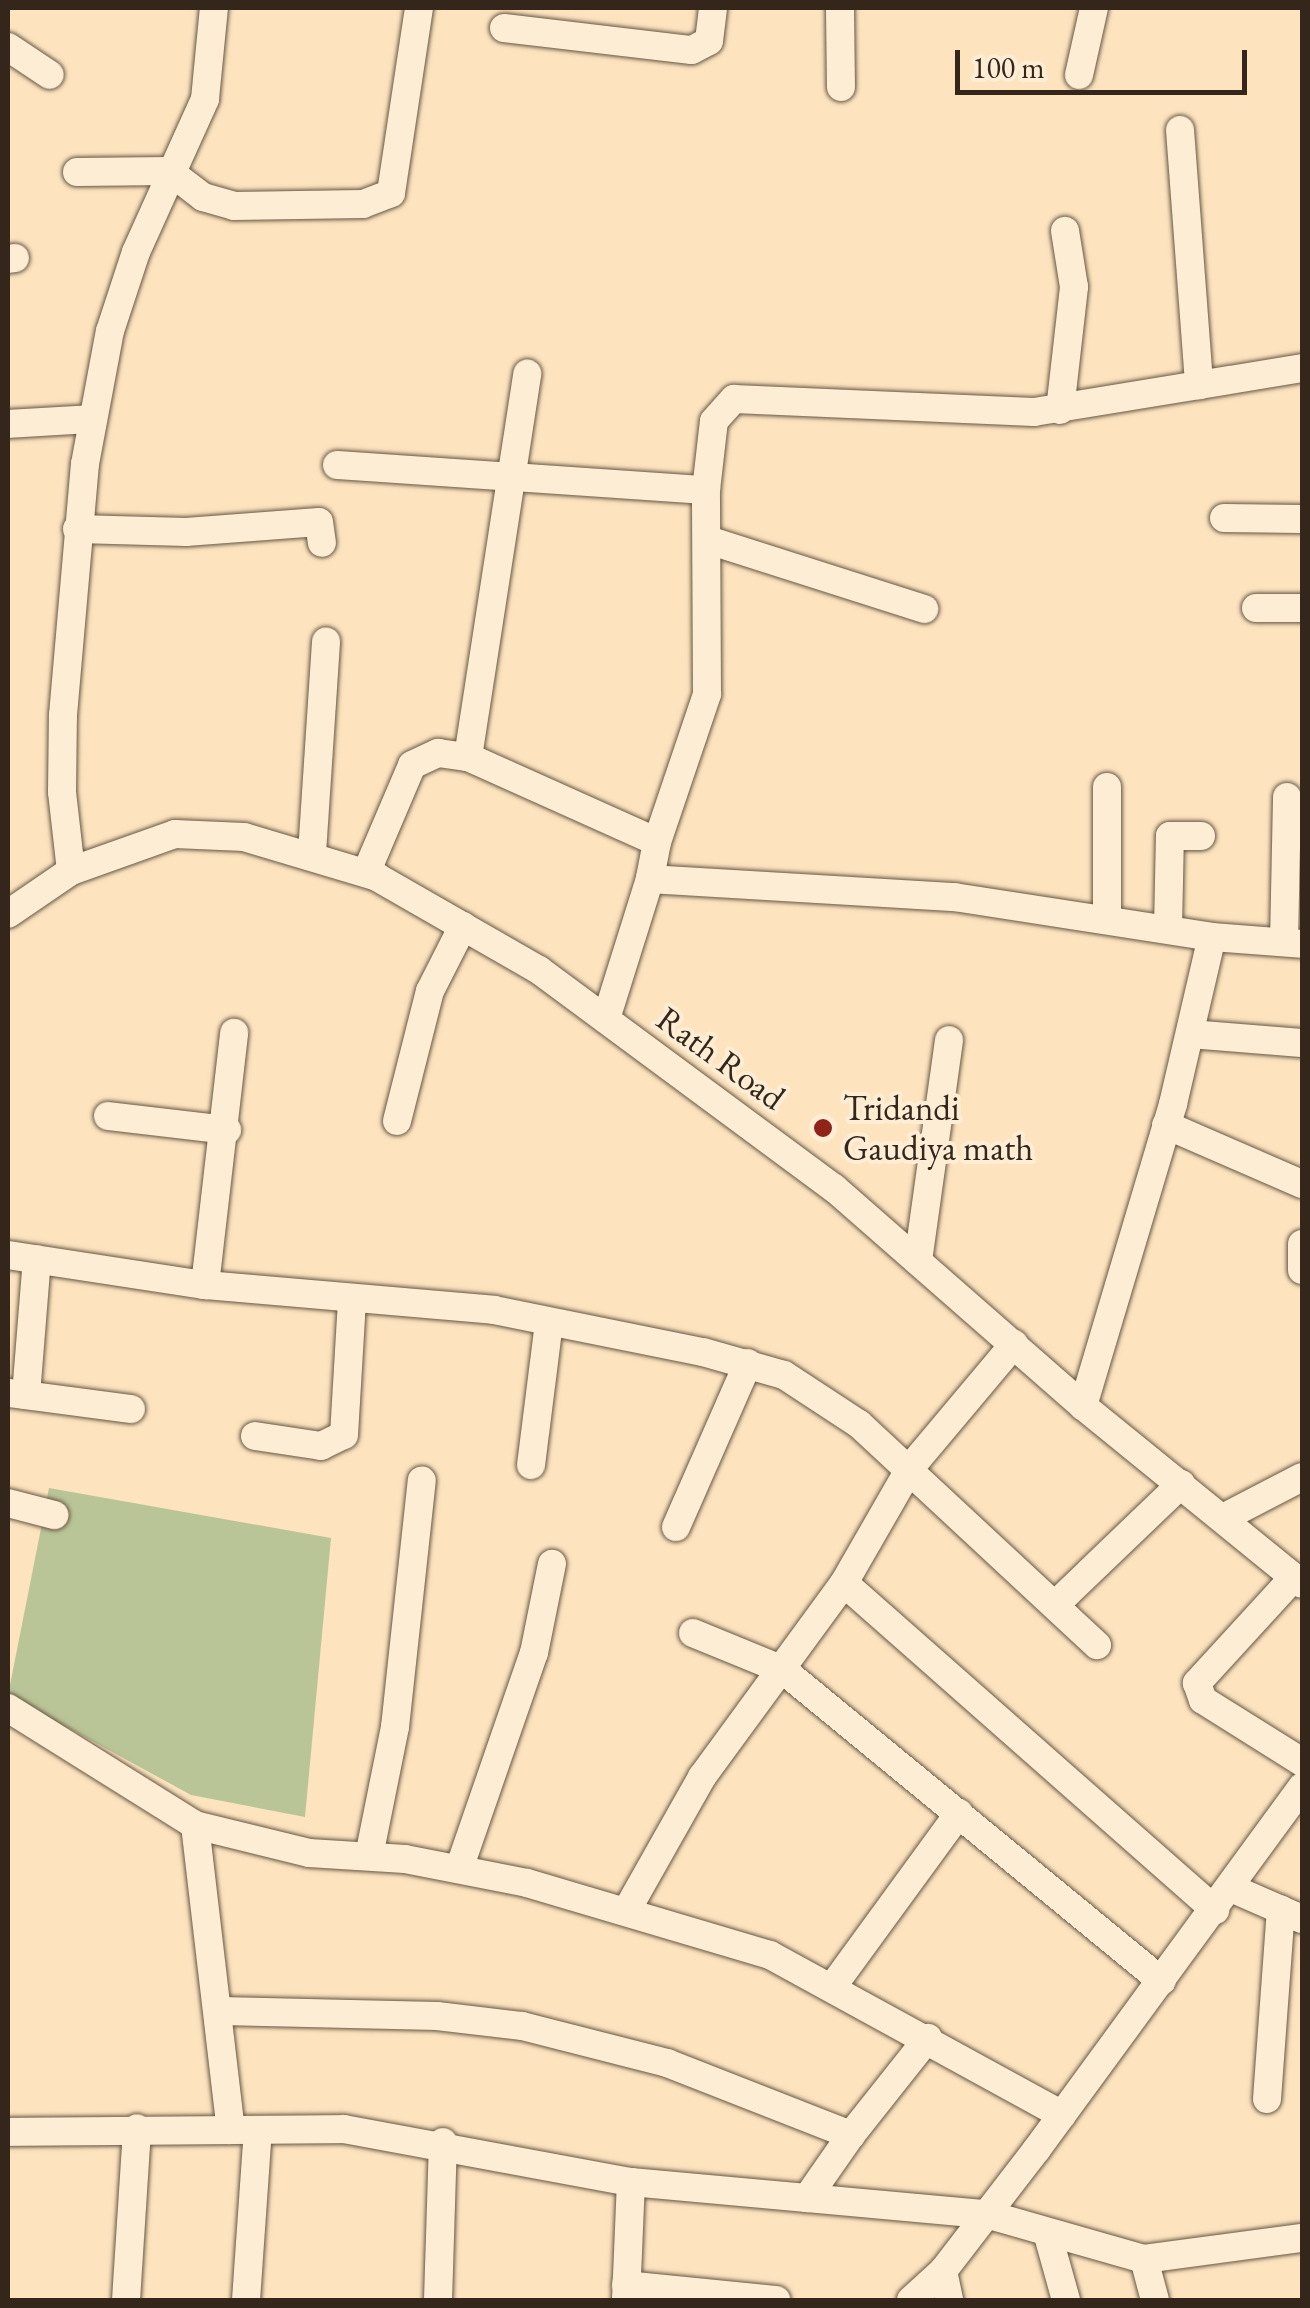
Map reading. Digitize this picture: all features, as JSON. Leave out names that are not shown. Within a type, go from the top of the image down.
[{"type":"street","points":[[71,871],[62,754],[78,529],[93,418],[110,330],[169,171],[206,98],[214,8]]},
{"type":"street","points":[[78,172],[169,171],[202,197],[234,206],[363,204],[392,193],[420,8]]},
{"type":"street","points":[[504,28],[692,50],[709,40],[713,8]]},
{"type":"street","points":[[840,8],[841,87]]},
{"type":"street","points":[[1079,76],[1094,8]]},
{"type":"street","points":[[8,47],[50,75]]},
{"type":"street","points":[[1180,130],[1199,385]]},
{"type":"street","points":[[1060,410],[1074,287],[1065,231]]},
{"type":"street","points":[[606,1019],[707,694],[706,490],[714,421],[734,398],[1060,410],[1302,368]]},
{"type":"street","points":[[468,757],[527,374]]},
{"type":"street","points":[[8,424],[93,418]]},
{"type":"street","points":[[337,466],[512,482],[706,490]]},
{"type":"street","points":[[1224,518],[1302,519]]},
{"type":"street","points":[[78,529],[186,532],[319,522],[322,543]]},
{"type":"street","points":[[708,540],[924,609]]},
{"type":"street","points":[[1256,608],[1302,608]]},
{"type":"street","points":[[312,854],[326,642]]},
{"type":"street","points":[[366,873],[412,765],[422,756],[468,757],[658,842]]},
{"type":"street","points":[[1106,917],[1107,787]]},
{"type":"street","points":[[650,879],[876,890],[1106,917],[1212,937],[1293,943],[1287,797]]},
{"type":"street","name":"Rath Road","points":[[8,914],[71,871],[175,834],[244,836],[366,873],[463,926],[606,1019],[834,1188],[1084,1406],[1298,1580]]},
{"type":"street","points":[[1168,929],[1170,836],[1200,836]]},
{"type":"street","points":[[397,1121],[430,991],[463,926]]},
{"type":"street","points":[[1084,1406],[1166,1125],[1212,937]]},
{"type":"street","points":[[206,1285],[234,1034]]},
{"type":"street","points":[[1190,1034],[1302,1043]]},
{"type":"street","points":[[918,1261],[949,1040]]},
{"type":"street","points":[[108,1116],[226,1130]]},
{"type":"street","points":[[1166,1125],[1302,1184]]},
{"type":"street","points":[[1302,1244],[1302,1270]]},
{"type":"street","points":[[8,1255],[206,1285],[457,1306],[748,1362],[816,1393],[910,1468],[1097,1645]]},
{"type":"street","points":[[37,1259],[17,1394],[131,1409]]},
{"type":"street","points":[[256,1436],[321,1446],[344,1434],[352,1300]]},
{"type":"street","points":[[531,1465],[550,1323]]},
{"type":"street","points":[[627,1910],[702,1777],[844,1583],[910,1468],[1014,1344]]},
{"type":"street","points":[[676,1526],[748,1362]]},
{"type":"street","points":[[1223,1518],[1302,1477]]},
{"type":"street","points":[[369,1856],[396,1727],[422,1480]]},
{"type":"street","points":[[1055,1605],[1181,1484]]},
{"type":"street","points":[[8,1503],[54,1515]]},
{"type":"street","points":[[459,1869],[534,1653],[552,1564]]},
{"type":"street","points":[[1298,1580],[1197,1683],[1203,1700],[1302,1762]]},
{"type":"street","points":[[844,1583],[1223,1899],[1292,1915],[1268,2100]]},
{"type":"street","points":[[692,1633],[783,1670],[1162,1981]]},
{"type":"street","points":[[8,1708],[194,1824],[309,1853],[369,1856],[459,1869],[627,1910],[721,1938],[833,1986],[1062,2115]]},
{"type":"street","points":[[911,2300],[943,2271],[1062,2115],[1302,1787]]},
{"type":"street","points":[[833,1986],[960,1813]]},
{"type":"street","points":[[194,1824],[221,2011],[245,2130],[246,2300]]},
{"type":"street","points":[[221,2011],[380,2010],[522,2026],[667,2064],[852,2135]]},
{"type":"street","points":[[806,2198],[928,2038]]},
{"type":"street","points":[[126,2300],[136,2128]]},
{"type":"street","points":[[8,2132],[344,2129],[443,2142],[631,2182],[986,2214],[1144,2259],[1302,2238]]},
{"type":"street","points":[[438,2300],[443,2142]]},
{"type":"street","points":[[631,2182],[626,2293],[776,2300]]},
{"type":"street","points":[[1048,2232],[1066,2300]]},
{"type":"street","points":[[1144,2259],[1156,2300]]},
{"type":"street","points":[[943,2271],[949,2300]]},
{"type":"green space","points":[[49,1488],[331,1538],[305,1817],[191,1795],[8,1695]]},
{"type":"place","name":"Tridandi Gaudiya math","points":[[823,1128]]}]
